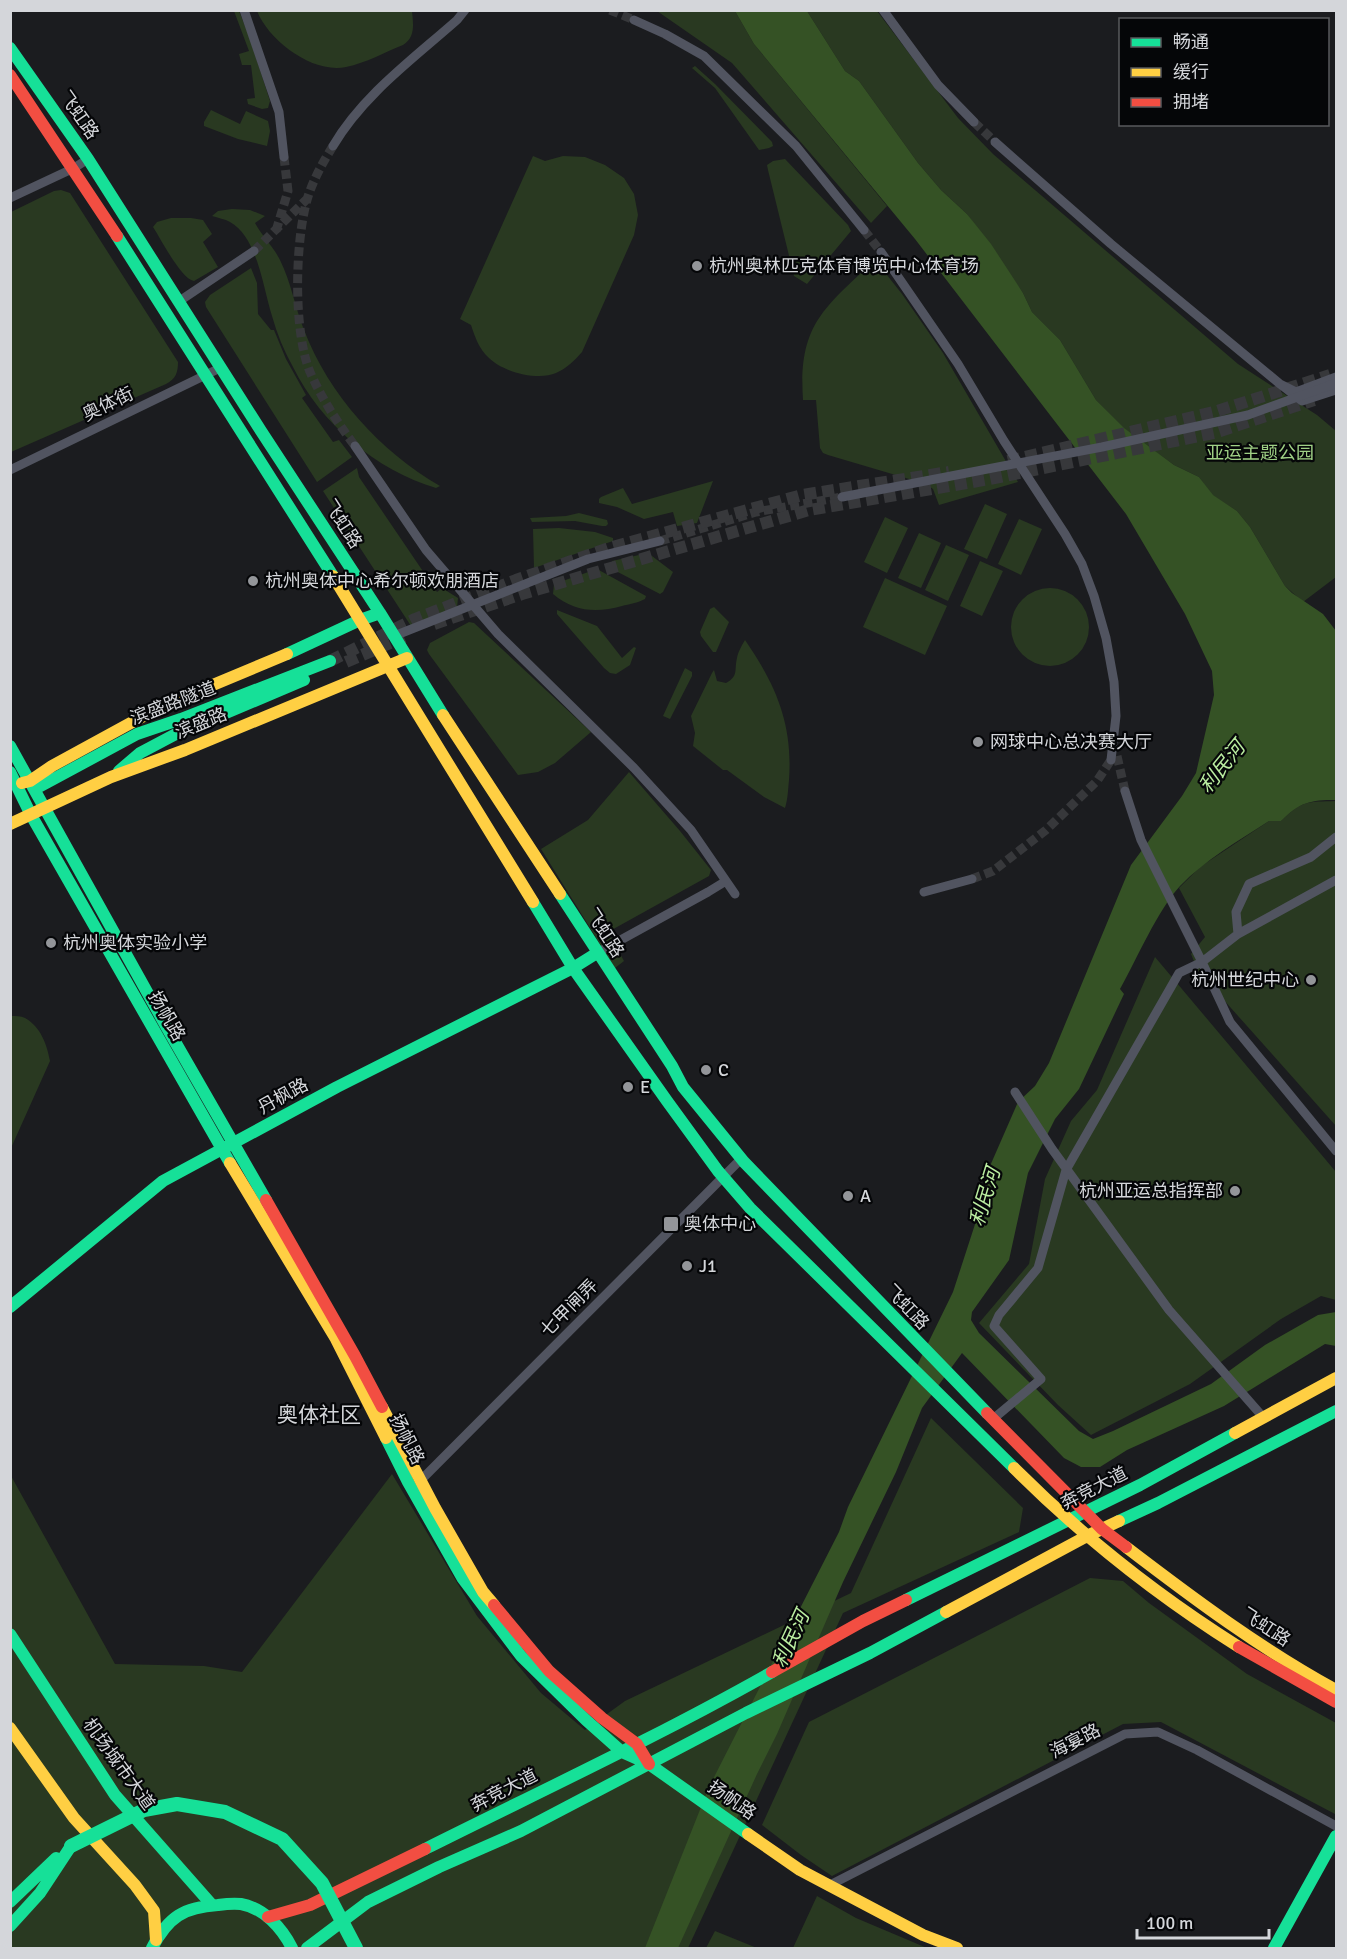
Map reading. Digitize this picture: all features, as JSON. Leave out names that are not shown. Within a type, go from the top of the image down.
[{"type":"main road","name":"飞虹路","points":[[10,48],[88,159],[220,368],[672,1066],[683,1087],[741,1159],[905,1330],[1102,1529],[1246,1636],[1336,1690]]},
{"type":"main road","name":"飞虹路","points":[[10,75],[74,168],[360,620],[573,968],[723,1176],[750,1208],[1050,1504],[1140,1577],[1196,1617],[1263,1661],[1336,1702]]},
{"type":"main road","name":"滨盛路","points":[[23,786],[52,765],[160,707],[380,613]]},
{"type":"main road","name":"滨盛路","points":[[10,824],[111,777],[185,750],[407,658]]},
{"type":"main road","name":"滨盛路隧道","points":[[23,786],[137,734],[331,665],[174,735],[140,753],[111,777]]},
{"type":"main road","points":[[10,746],[23,786],[45,807],[166,1026],[229,1147],[355,1356],[420,1481],[472,1573],[490,1600],[549,1671],[602,1718],[637,1744],[650,1764]]},
{"type":"main road","name":"扬帆路","points":[[10,772],[23,786],[32,815],[229,1147],[336,1339],[408,1482],[463,1579],[521,1656],[622,1752],[650,1764],[800,1870],[924,1935],[957,1948]]},
{"type":"main road","name":"丹枫路","points":[[10,1307],[163,1181],[337,1087],[573,968],[597,953]]},
{"type":"main road","name":"奔竞大道","points":[[268,1917],[310,1905],[349,1887],[622,1752],[751,1684],[863,1621],[1070,1521],[1336,1378]]},
{"type":"main road","points":[[307,1948],[368,1902],[439,1867],[521,1831],[746,1713],[870,1653],[1089,1535],[1158,1503],[1336,1411]]},
{"type":"main road","name":"机场城市大道","points":[[10,1634],[115,1795],[212,1905]]},
{"type":"main road","points":[[10,1728],[74,1818],[135,1885],[154,1911],[154,1944]]},
{"type":"main road","points":[[10,1902],[71,1846],[144,1810],[177,1804],[225,1812],[282,1839],[322,1883],[356,1948]]},
{"type":"main road","points":[[1274,1948],[1336,1836]]},
{"type":"main road","points":[[10,1926],[40,1893],[71,1846]]},
{"type":"main road","points":[[154,1944],[171,1923],[189,1909],[212,1905],[242,1904],[268,1917],[287,1937],[292,1948]]},
{"type":"street","points":[[244,10],[279,112],[284,157]]},
{"type":"street","points":[[333,146],[343,128],[364,104],[457,20],[465,10]]},
{"type":"street","points":[[883,10],[938,85],[974,122]]},
{"type":"street","points":[[634,20],[666,34],[704,56],[796,146],[864,230]]},
{"type":"street","points":[[994,142],[1111,244],[1302,401],[1336,390]]},
{"type":"street","points":[[10,198],[88,159]]},
{"type":"street","points":[[178,302],[254,252]]},
{"type":"street","points":[[881,252],[958,364],[1082,564],[1106,638],[1114,682],[1116,716],[1114,755]]},
{"type":"street","name":"奥体街","points":[[10,470],[220,368]]},
{"type":"street","points":[[1280,384],[1296,392],[1336,377]]},
{"type":"street","points":[[842,497],[1102,447],[1248,414],[1336,383]]},
{"type":"street","points":[[355,446],[426,550],[498,634],[634,768],[691,830],[735,894]]},
{"type":"street","points":[[394,636],[588,559],[660,541]]},
{"type":"street","points":[[1125,791],[1141,840],[1230,1022],[1336,1151]]},
{"type":"street","points":[[1238,934],[1236,912],[1249,884],[1311,857],[1336,837]]},
{"type":"street","points":[[924,892],[972,879]]},
{"type":"street","points":[[993,1419],[1041,1379],[994,1326],[999,1315],[1038,1268],[1066,1170],[1179,973],[1202,962],[1238,934],[1336,880]]},
{"type":"street","points":[[597,953],[726,881]]},
{"type":"street","points":[[1015,1092],[1066,1170],[1169,1310],[1263,1418]]},
{"type":"street","name":"七甲闸弄","points":[[420,1481],[741,1159]]},
{"type":"street","name":"海宴路","points":[[830,1885],[1125,1734],[1158,1732],[1197,1750],[1336,1827]]},
{"type":"green space","points":[[234,11],[239,11],[249,36],[270,101],[268,108],[262,109],[248,104],[247,99],[255,98],[251,65],[242,65],[239,54],[249,51]]},
{"type":"green space","points":[[257,11],[412,11],[413,30],[410,38],[403,45],[361,63],[333,68],[307,60],[282,44],[271,33]]},
{"type":"green space","points":[[657,11],[735,11],[754,44],[887,206],[871,223],[732,63]]},
{"type":"green space","name":"亚运主题公园","points":[[807,11],[877,11],[958,118],[993,154],[1238,364],[1317,415],[1336,431],[1336,577],[1303,602],[1285,586],[1250,527],[1237,511],[1212,495],[1199,477],[1174,465],[1124,429],[1096,400],[1060,340],[1032,312],[1023,293],[967,214],[941,190],[918,163],[859,81],[845,71]]},
{"type":"green space","points":[[695,66],[772,142],[773,146],[759,150],[715,88],[692,68]]},
{"type":"green space","points":[[211,110],[240,124],[246,111],[268,121],[270,131],[267,146],[238,139],[204,126]]},
{"type":"green space","points":[[533,156],[545,161],[563,156],[585,157],[605,165],[624,178],[634,194],[638,215],[634,235],[582,352],[560,371],[540,376],[521,374],[495,363],[480,347],[471,325],[460,319]]},
{"type":"green space","points":[[785,159],[848,225],[851,231],[807,284],[794,276],[767,165],[773,161]]},
{"type":"green space","points":[[61,190],[70,193],[178,362],[178,369],[176,375],[166,384],[11,452],[11,212],[54,191]]},
{"type":"green space","points":[[250,210],[265,216],[255,223],[280,260],[304,330],[327,377],[342,399],[377,438],[397,456],[440,486],[436,488],[414,480],[372,457],[335,426],[319,407],[305,388],[281,342],[258,264],[247,240],[230,222],[212,216],[218,211]]},
{"type":"green space","points":[[171,218],[203,220],[212,234],[203,242],[218,267],[194,281],[183,273],[153,227],[157,222]]},
{"type":"green space","points":[[875,260],[943,353],[1018,482],[939,505],[933,489],[926,484],[823,453],[820,448],[816,400],[803,400],[805,353],[810,335],[828,306]]},
{"type":"green space","points":[[251,268],[257,283],[258,314],[271,330],[274,330],[286,359],[306,395],[302,398],[333,442],[339,440],[352,457],[317,482],[206,307],[205,302],[210,295]]},
{"type":"green space","points":[[357,468],[359,477],[437,592],[442,588],[458,598],[457,608],[411,626],[323,491]]},
{"type":"green space","points":[[713,481],[697,523],[677,526],[673,512],[644,519],[617,507],[599,503],[601,497],[623,488],[632,504]]},
{"type":"green space","points":[[985,504],[1007,514],[987,559],[964,549]]},
{"type":"green space","points":[[579,513],[607,520],[608,524],[602,526],[575,521],[532,522],[530,518],[566,516]]},
{"type":"green space","points":[[885,517],[908,528],[887,573],[864,562]]},
{"type":"green space","points":[[1019,519],[1042,529],[1021,575],[998,564]]},
{"type":"green space","points":[[559,528],[595,532],[613,538],[613,541],[534,568],[533,529]]},
{"type":"green space","points":[[919,533],[941,543],[921,588],[898,578]]},
{"type":"green space","points":[[946,545],[969,555],[948,601],[925,590]]},
{"type":"green space","points":[[648,553],[673,572],[660,594],[612,569],[612,561]]},
{"type":"green space","points":[[980,561],[1003,571],[982,616],[960,606]]},
{"type":"green space","points":[[597,569],[646,596],[645,599],[604,610],[595,610],[577,608],[553,594],[554,584]]},
{"type":"green space","points":[[885,578],[947,606],[925,655],[863,627]]},
{"type":"green space","points":[[1050,588],[1065,591],[1077,600],[1086,612],[1089,627],[1086,642],[1077,654],[1065,663],[1050,666],[1035,663],[1023,654],[1014,642],[1011,627],[1014,612],[1023,600],[1035,591]]},
{"type":"green space","points":[[714,607],[729,622],[716,652],[713,652],[700,632],[710,609]]},
{"type":"green space","points":[[557,610],[597,626],[622,658],[634,647],[636,648],[630,665],[616,674],[610,673],[557,614]]},
{"type":"green space","points":[[469,622],[474,623],[591,732],[555,763],[538,772],[518,775],[429,654],[427,650],[430,643]]},
{"type":"green space","points":[[745,640],[774,689],[785,723],[790,760],[785,808],[764,797],[727,770],[723,770],[693,746],[695,733],[691,716],[712,673],[714,670],[717,681],[726,683],[733,678],[738,653]]},
{"type":"green space","points":[[685,668],[692,672],[692,676],[670,719],[663,716]]},
{"type":"green space","points":[[629,772],[711,870],[709,876],[608,932],[624,961],[615,968],[541,849],[588,820]]},
{"type":"green space","name":"杭州世纪中心","points":[[1336,801],[1336,1126],[1198,971],[1191,954],[1205,937],[1179,888],[1200,867],[1269,821],[1281,821],[1295,809],[1306,804]]},
{"type":"green space","points":[[1155,957],[1336,1172],[1336,1300],[1321,1296],[1281,1319],[1190,1384],[1091,1435],[1058,1405],[979,1323],[1029,1264],[1045,1179],[1071,1121],[1097,1090]]},
{"type":"green space","points":[[11,1016],[25,1018],[35,1026],[45,1043],[50,1061],[11,1148]]},
{"type":"green space","points":[[931,1418],[1023,1508],[1019,1532],[843,1613],[688,1948],[11,1948],[10,1474],[115,1664],[204,1666],[242,1672],[392,1474],[477,1616],[541,1693],[585,1730],[625,1701],[851,1593]]},
{"type":"green space","points":[[1090,1578],[1123,1581],[1149,1603],[1247,1674],[1336,1723],[1335,1814],[1161,1722],[1123,1724],[832,1876],[762,1825],[809,1722]]},
{"type":"green space","points":[[817,1896],[856,1918],[927,1948],[793,1948]]},
{"type":"green space","points":[[715,1931],[757,1948],[706,1948]]},
{"type":"water","name":"利民河","points":[[735,11],[807,11],[845,71],[859,81],[918,163],[941,190],[967,214],[991,244],[1023,293],[1032,312],[1060,340],[1096,400],[1124,428],[1174,465],[1199,477],[1213,495],[1237,511],[1250,527],[1285,586],[1323,614],[1336,631],[1336,800],[1306,803],[1281,821],[1269,821],[1200,868],[1172,896],[1155,922],[1120,989],[1124,994],[1079,1089],[1055,1119],[1028,1173],[1009,1260],[972,1312],[971,1320],[979,1333],[1079,1431],[1093,1439],[1211,1384],[1265,1345],[1318,1315],[1336,1312],[1336,1346],[1325,1344],[1224,1406],[1127,1450],[1100,1467],[1081,1467],[1064,1458],[962,1353],[922,1408],[896,1472],[843,1582],[777,1734],[678,1948],[645,1948],[709,1787],[839,1532],[848,1507],[953,1292],[979,1212],[990,1166],[1018,1102],[1035,1086],[1049,1063],[1131,865],[1182,796],[1196,773],[1214,695],[1212,671],[1185,614],[1126,514],[915,239],[754,44]]},
{"type":"tunnel","points":[[610,10],[634,20]]},
{"type":"tunnel","points":[[974,122],[995,142]]},
{"type":"tunnel","points":[[333,146],[312,186],[303,218],[298,262],[298,310],[304,354],[310,372],[330,410],[355,446]]},
{"type":"tunnel","points":[[276,231],[288,191],[284,157]]},
{"type":"tunnel","points":[[254,251],[307,199]]},
{"type":"tunnel","points":[[864,230],[881,252]]},
{"type":"tunnel","points":[[1008,461],[1214,412],[1330,375]]},
{"type":"tunnel","points":[[434,624],[522,594],[809,510],[990,479],[1214,433],[1314,400]]},
{"type":"tunnel","points":[[330,661],[415,619],[516,580],[609,548],[802,495],[949,472]]},
{"type":"tunnel","points":[[660,541],[756,512],[842,497]]},
{"type":"tunnel","points":[[346,662],[404,637]]},
{"type":"tunnel","points":[[1117,756],[1125,791]]},
{"type":"tunnel","points":[[972,879],[993,871],[1046,830],[1097,781],[1111,760]]},
{"type":"traffic: fast","points":[[10,48],[88,159],[443,715]]},
{"type":"traffic: fast","points":[[117,236],[333,576]]},
{"type":"traffic: fast","points":[[287,654],[380,613]]},
{"type":"traffic: fast","points":[[35,789],[137,734],[330,661]]},
{"type":"traffic: fast","points":[[119,771],[140,753],[174,735],[304,680]]},
{"type":"traffic: fast","points":[[10,746],[266,1200]]},
{"type":"traffic: fast","points":[[10,772],[31,815],[230,1163]]},
{"type":"traffic: fast","points":[[560,894],[672,1066],[683,1087],[744,1162],[987,1413]]},
{"type":"traffic: fast","points":[[533,902],[573,968],[718,1171],[750,1208],[1014,1468]]},
{"type":"traffic: fast","points":[[10,1307],[163,1181],[337,1087],[573,968],[597,953]]},
{"type":"traffic: fast","points":[[1119,1521],[1336,1411]]},
{"type":"traffic: fast","points":[[906,1600],[1140,1485],[1235,1433]]},
{"type":"traffic: fast","points":[[386,1438],[463,1579],[521,1656],[622,1752],[649,1764],[748,1834]]},
{"type":"traffic: fast","points":[[307,1948],[368,1902],[439,1867],[521,1831],[746,1713],[870,1653],[946,1612]]},
{"type":"traffic: fast","points":[[10,1634],[115,1795],[212,1905]]},
{"type":"traffic: fast","points":[[425,1849],[643,1741],[772,1672]]},
{"type":"traffic: fast","points":[[71,1846],[144,1810],[177,1804],[225,1812],[282,1839],[322,1883],[356,1948]]},
{"type":"traffic: fast","points":[[1274,1948],[1336,1836]]},
{"type":"traffic: fast","points":[[10,1926],[40,1893],[71,1846]]},
{"type":"traffic: fast","points":[[10,1902],[56,1858]]},
{"type":"traffic: fast","points":[[152,1948],[164,1928],[186,1911],[206,1906],[235,1904],[249,1906],[265,1914],[278,1926],[292,1948]]},
{"type":"traffic: slow","points":[[333,576],[533,902]]},
{"type":"traffic: slow","points":[[22,783],[30,781],[52,766],[160,707],[287,654]]},
{"type":"traffic: slow","points":[[10,824],[111,777],[185,750],[407,658]]},
{"type":"traffic: slow","points":[[443,715],[560,894]]},
{"type":"traffic: slow","points":[[230,1163],[336,1339],[386,1438]]},
{"type":"traffic: slow","points":[[1235,1433],[1336,1378]]},
{"type":"traffic: slow","points":[[382,1407],[435,1508],[483,1592],[494,1605]]},
{"type":"traffic: slow","points":[[1014,1468],[1121,1564],[1179,1607],[1239,1647]]},
{"type":"traffic: slow","points":[[946,1612],[1119,1521]]},
{"type":"traffic: slow","points":[[1126,1547],[1255,1640],[1336,1690]]},
{"type":"traffic: slow","points":[[10,1728],[74,1818],[135,1885],[154,1911],[156,1940]]},
{"type":"traffic: slow","points":[[748,1834],[800,1870],[923,1935],[957,1948]]},
{"type":"traffic: jam","points":[[10,75],[117,236]]},
{"type":"traffic: jam","points":[[266,1200],[382,1407]]},
{"type":"traffic: jam","points":[[987,1413],[1102,1529],[1126,1547]]},
{"type":"traffic: jam","points":[[772,1672],[863,1621],[906,1600]]},
{"type":"traffic: jam","points":[[494,1605],[549,1671],[602,1718],[637,1744],[649,1764]]},
{"type":"traffic: jam","points":[[1239,1647],[1336,1702]]},
{"type":"traffic: jam","points":[[268,1917],[310,1905],[425,1849]]},
{"type":"place","name":"杭州奥林匹克体育博览中心体育场","points":[[697,266]]},
{"type":"place","name":"杭州奥体中心希尔顿欢朋酒店","points":[[253,581]]},
{"type":"place","name":"网球中心总决赛大厅","points":[[978,742]]},
{"type":"place","name":"杭州奥体实验小学","points":[[51,943]]},
{"type":"place","name":"杭州世纪中心","points":[[1311,980]]},
{"type":"place","name":"C","points":[[706,1070]]},
{"type":"place","name":"E","points":[[628,1087]]},
{"type":"place","name":"杭州亚运总指挥部","points":[[1235,1191]]},
{"type":"place","name":"A","points":[[848,1196]]},
{"type":"place","name":"奥体中心","points":[[671,1224]]},
{"type":"place","name":"J1","points":[[687,1266]]},
{"type":"district","name":"奥体社区","points":[[319,1415]]}]
